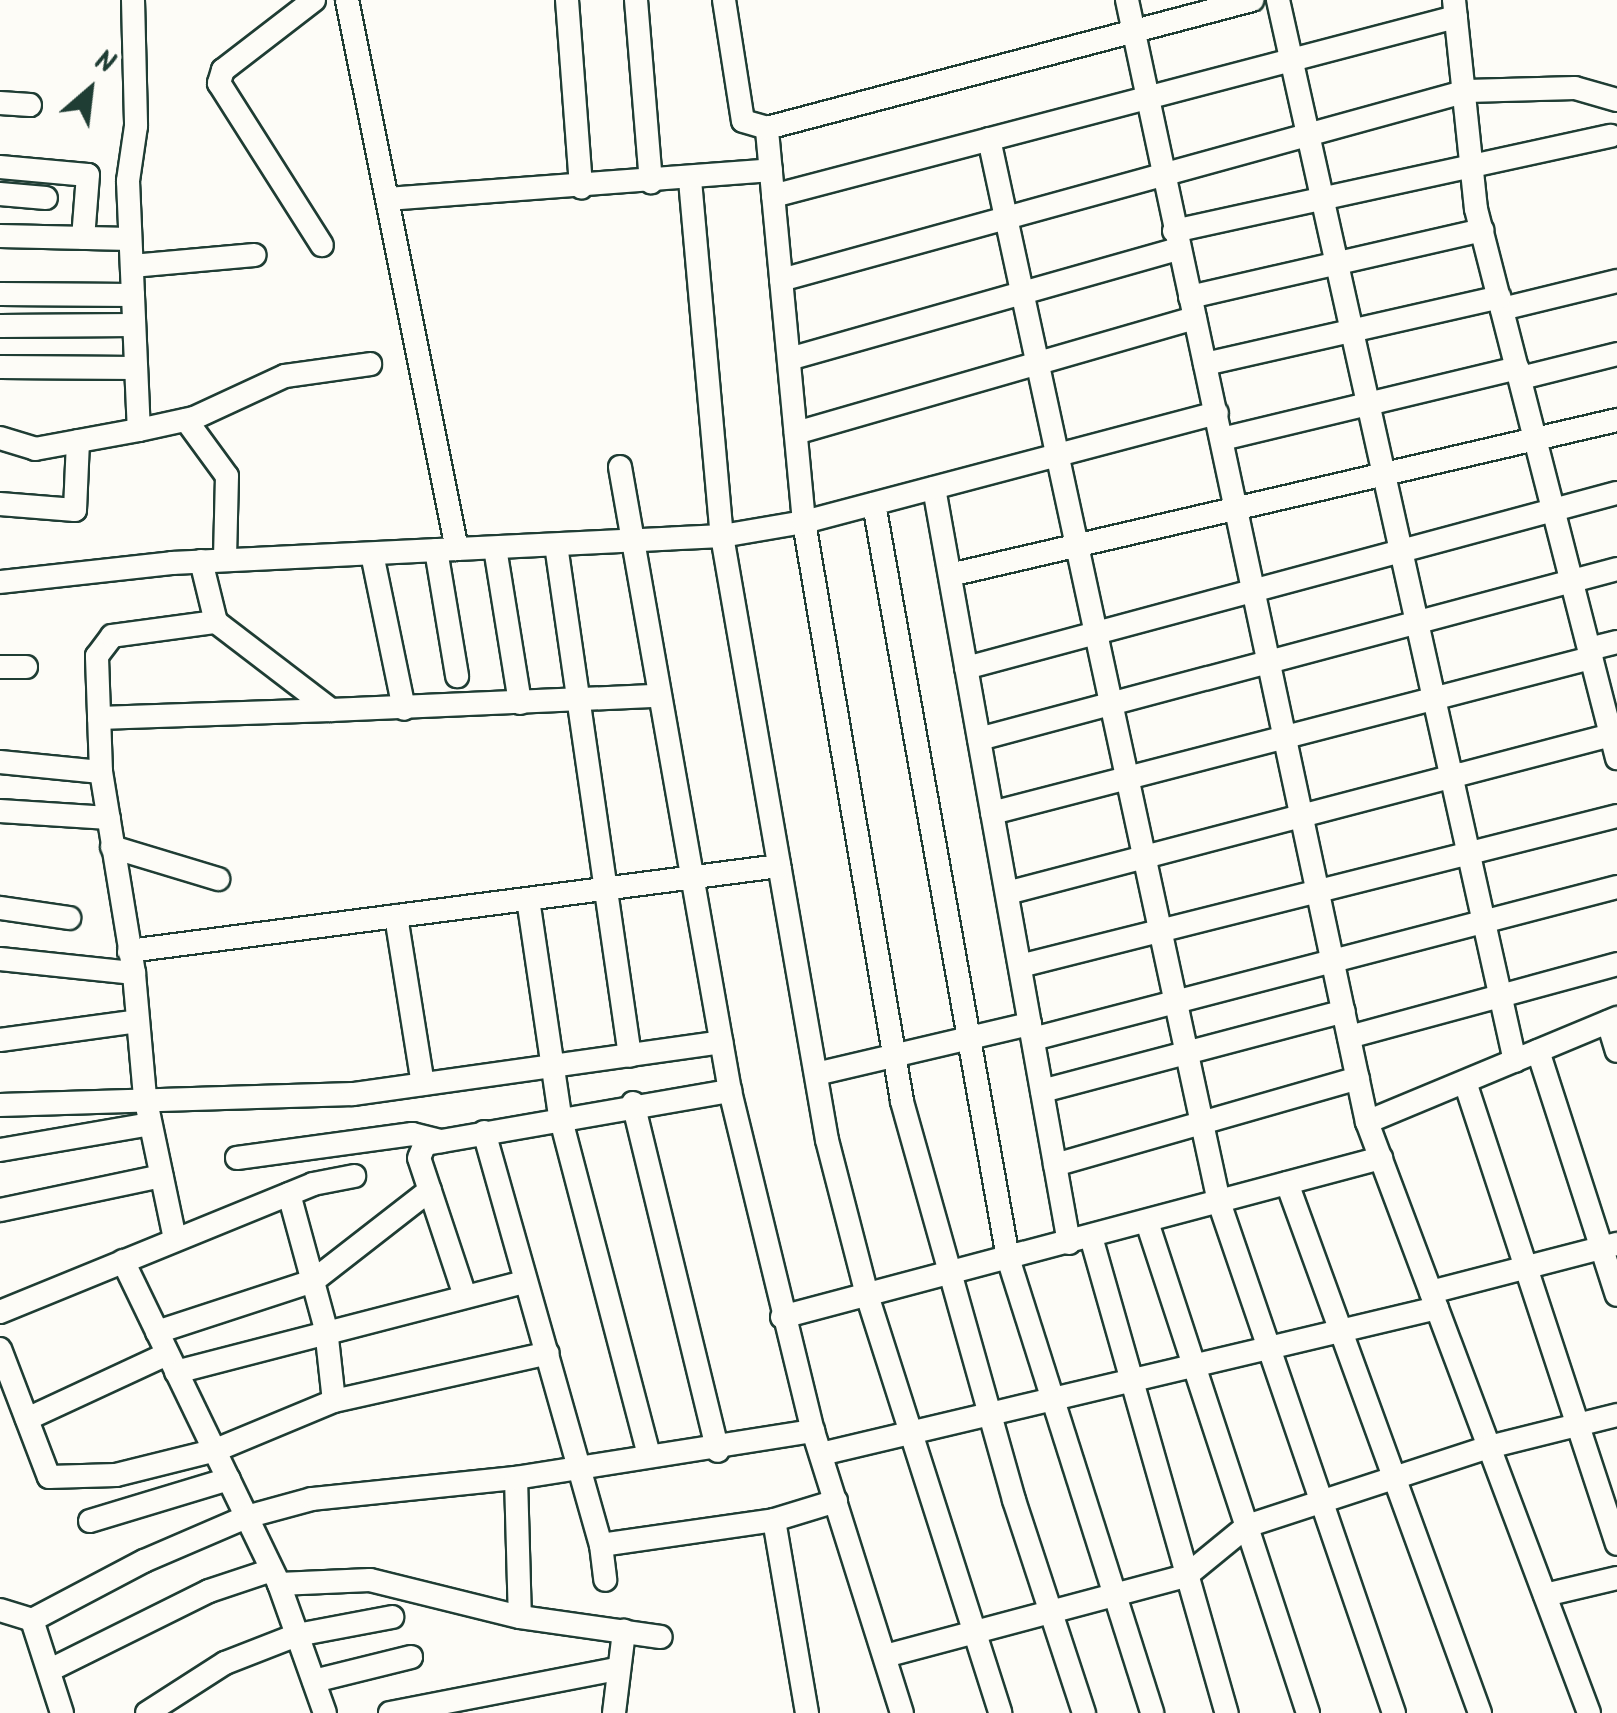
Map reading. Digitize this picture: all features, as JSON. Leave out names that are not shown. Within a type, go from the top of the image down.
[{"type":"street","points":[[133,0],[130,239],[139,430]]},
{"type":"street","points":[[314,0],[223,70],[218,83],[322,245]]},
{"type":"street","points":[[348,0],[388,199],[446,550],[458,676]]},
{"type":"street","points":[[567,0],[581,187]]},
{"type":"street","points":[[636,0],[651,182]]},
{"type":"street","points":[[724,0],[743,121],[767,128],[1252,0]]},
{"type":"street","points":[[1127,0],[1161,174],[1206,364],[1367,1122],[1589,1713]]},
{"type":"street","points":[[1278,0],[1305,135],[1324,198],[1515,1061]]},
{"type":"street","points":[[773,196],[1290,60],[1455,8],[1482,230],[1590,654],[1611,707],[1614,746],[1452,777],[1007,892]]},
{"type":"street","points":[[781,280],[1467,91],[1575,88],[1617,100]]},
{"type":"street","points":[[0,103],[30,104]]},
{"type":"street","points":[[767,128],[804,522],[894,1056],[989,1412],[1084,1713]]},
{"type":"street","points":[[789,359],[1022,293],[1176,240],[1324,198],[1612,136]]},
{"type":"street","points":[[989,140],[1219,1202],[1394,1713]]},
{"type":"street","points":[[0,166],[88,175],[82,238]]},
{"type":"street","points":[[388,199],[690,180],[771,170]]},
{"type":"street","points":[[690,180],[722,536],[816,1074],[867,1295],[1000,1713]]},
{"type":"street","points":[[0,194],[46,198]]},
{"type":"street","points":[[796,433],[1037,364],[1192,308],[1338,263],[1482,230]]},
{"type":"street","points":[[0,236],[130,239]]},
{"type":"street","points":[[132,266],[255,255]]},
{"type":"street","points":[[1206,364],[1353,330],[1617,281]]},
{"type":"street","points":[[0,294],[133,294]]},
{"type":"street","points":[[0,326],[134,325]]},
{"type":"street","points":[[1222,439],[1370,403],[1617,354]]},
{"type":"street","points":[[0,438],[34,449],[139,430],[186,420],[284,376],[370,364]]},
{"type":"street","points":[[0,367],[136,368]]},
{"type":"street","points":[[0,582],[213,561],[722,536],[804,522],[1216,413]]},
{"type":"street","points":[[186,420],[227,476],[213,561],[216,622]]},
{"type":"street","points":[[950,575],[1617,420]]},
{"type":"street","points":[[0,504],[75,510],[78,441]]},
{"type":"street","points":[[620,467],[730,1091],[782,1317],[902,1713]]},
{"type":"street","points":[[934,488],[1055,1164],[1131,1378],[1227,1713]]},
{"type":"street","points":[[966,668],[1617,493]]},
{"type":"street","points":[[874,504],[1008,1258],[1152,1713]]},
{"type":"street","points":[[556,545],[630,1056]]},
{"type":"street","points":[[496,548],[520,703]]},
{"type":"street","points":[[372,554],[404,709]]},
{"type":"street","points":[[979,739],[1617,569]]},
{"type":"street","points":[[175,1239],[145,1097],[132,962],[101,772],[101,643],[112,636],[216,622],[331,710]]},
{"type":"street","points":[[992,813],[1435,698],[1590,654],[1617,642]]},
{"type":"street","points":[[0,667],[26,667]]},
{"type":"street","points":[[99,718],[404,709],[658,696]]},
{"type":"street","points":[[0,762],[101,772]]},
{"type":"street","points":[[0,811],[109,818]]},
{"type":"street","points":[[1020,966],[1617,816]]},
{"type":"street","points":[[112,847],[218,879]]},
{"type":"street","points":[[0,959],[132,962],[396,916],[780,866]]},
{"type":"street","points":[[816,1074],[968,1038],[1032,1031],[1175,1002],[1617,887]]},
{"type":"street","points":[[528,899],[560,1116],[649,1455]]},
{"type":"street","points":[[0,908],[68,918]]},
{"type":"street","points":[[396,916],[423,1084]]},
{"type":"street","points":[[1349,1037],[1617,964]]},
{"type":"street","points":[[1042,1090],[1344,1011]]},
{"type":"street","points":[[1367,1122],[1612,1020],[1617,1051]]},
{"type":"street","points":[[0,1040],[138,1021]]},
{"type":"street","points":[[0,1104],[354,1094],[721,1042]]},
{"type":"street","points":[[1538,1051],[1609,1246],[1617,1295]]},
{"type":"street","points":[[1055,1164],[1358,1078]]},
{"type":"street","points":[[1465,1082],[1617,1544]]},
{"type":"street","points":[[465,1296],[419,1158],[425,1144],[633,1103],[730,1091]]},
{"type":"street","points":[[633,1103],[718,1451]]},
{"type":"street","points":[[0,1150],[150,1124]]},
{"type":"street","points":[[484,1132],[601,1545],[605,1580]]},
{"type":"street","points":[[237,1158],[412,1134],[442,1141]]},
{"type":"street","points":[[782,1317],[1381,1158]]},
{"type":"street","points":[[0,1210],[161,1176]]},
{"type":"street","points":[[0,1312],[289,1194],[354,1176]]},
{"type":"street","points":[[1287,1184],[1480,1713]]},
{"type":"street","points":[[27,1419],[313,1281],[430,1190]]},
{"type":"street","points":[[289,1194],[326,1328],[334,1401]]},
{"type":"street","points":[[1147,1222],[1308,1713]]},
{"type":"street","points":[[0,1610],[32,1620],[246,1516],[312,1499],[516,1478],[649,1455],[817,1442],[910,1430],[1340,1330],[1526,1267],[1609,1246]]},
{"type":"street","points":[[122,1261],[276,1577],[325,1713]]},
{"type":"street","points":[[167,1353],[326,1328],[524,1282]]},
{"type":"street","points":[[0,1349],[49,1477],[116,1474],[216,1450],[334,1401],[548,1353]]},
{"type":"street","points":[[886,1656],[1186,1576],[1247,1526],[1489,1447],[1617,1415]]},
{"type":"street","points":[[516,1478],[520,1616]]},
{"type":"street","points":[[90,1521],[229,1479]]},
{"type":"street","points":[[601,1545],[774,1520],[836,1501]]},
{"type":"street","points":[[774,1520],[806,1713]]},
{"type":"street","points":[[52,1669],[209,1591],[276,1577],[370,1580],[520,1616],[661,1637]]},
{"type":"street","points":[[1545,1596],[1617,1578]]},
{"type":"street","points":[[147,1713],[225,1663],[298,1635],[392,1617]]},
{"type":"street","points":[[32,1620],[52,1669],[62,1713]]},
{"type":"street","points":[[614,1713],[616,1669],[624,1631]]},
{"type":"street","points":[[314,1681],[411,1657]]},
{"type":"street","points":[[392,1713],[454,1706],[616,1669]]}]
